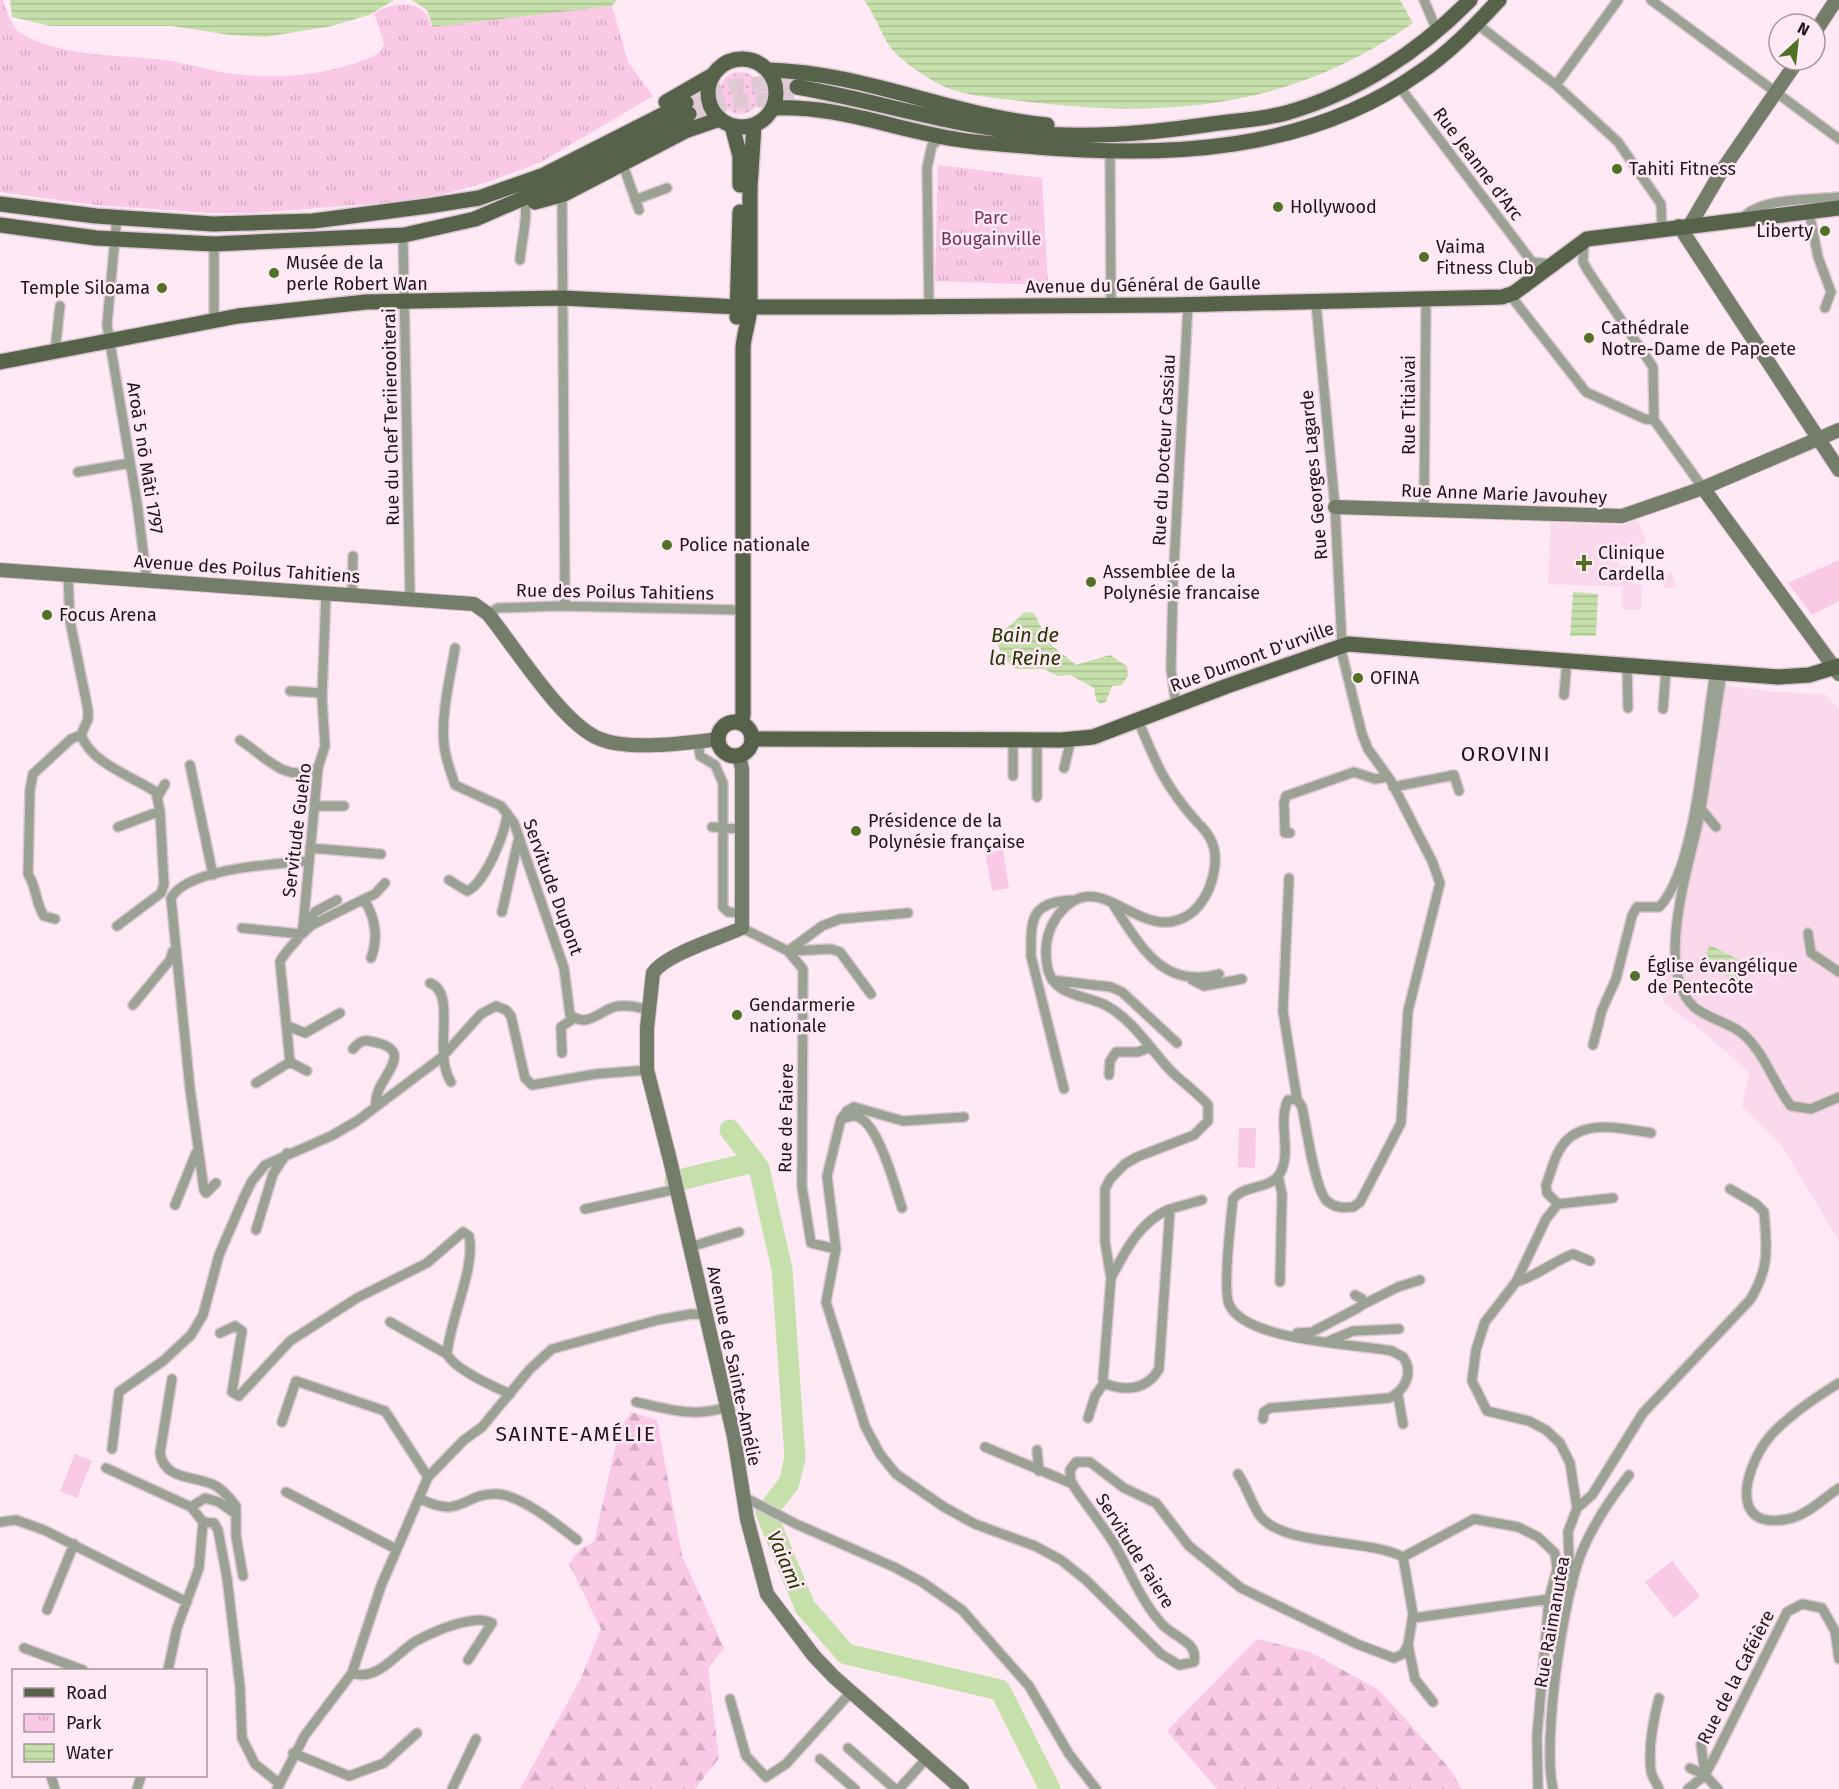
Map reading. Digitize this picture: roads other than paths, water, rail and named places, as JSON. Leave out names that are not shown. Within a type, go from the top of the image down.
[{"type":"main road","points":[[1044,147],[797,93],[1019,132],[1092,138],[1158,132],[1284,114],[1327,99],[1385,69],[1437,32],[1470,0]]},
{"type":"main road","points":[[773,108],[803,107],[834,111],[942,137],[1044,147],[1110,152],[1205,148],[1282,136],[1326,121],[1399,86],[1428,66],[1477,24],[1499,0]]},
{"type":"main road","points":[[0,225],[115,239],[214,244],[403,235],[475,219],[562,194],[623,165],[685,131],[726,122],[754,125],[763,120],[773,108],[776,88],[767,70],[756,62],[739,59],[722,65],[713,75],[687,92],[548,163],[428,206]]},
{"type":"main road","points":[[767,70],[836,77],[967,110],[1037,124],[1158,132]]},
{"type":"main road","points":[[713,75],[709,84],[708,100],[726,122],[740,156],[744,307]]},
{"type":"main road","points":[[0,204],[213,224],[313,221],[428,206],[479,198],[544,175],[687,109],[561,182],[475,219]]},
{"type":"main road","points":[[740,723],[743,715],[744,329],[737,320],[744,307],[754,125]]},
{"type":"main road","points":[[1584,240],[1685,225],[1839,208]]},
{"type":"main road","name":"Avenue du Général de Gaulle","points":[[0,362],[214,320],[327,305],[563,298],[744,307],[1188,305],[1426,300],[1510,295],[1524,286],[1537,268],[1553,264],[1584,240]]},
{"type":"main road","name":"Rue Dumont D'urville","points":[[752,739],[1071,740],[1093,737],[1342,646],[1567,660],[1778,677],[1809,675],[1837,669]]},
{"type":"main road","points":[[733,722],[740,723],[749,729],[752,739],[748,749],[739,755],[725,752],[718,739],[723,726],[733,722]]},
{"type":"street","points":[[1424,0],[1437,32]]},
{"type":"street","points":[[1556,85],[1618,0]]},
{"type":"street","points":[[1651,0],[1664,3],[1839,139]]},
{"type":"street","points":[[1827,14],[1836,0]]},
{"type":"street","points":[[1477,24],[1556,85],[1618,142],[1661,204],[1662,228]]},
{"type":"street","points":[[1790,72],[1685,225],[1839,470]]},
{"type":"street","name":"Rue Jeanne d'Arc","points":[[1399,86],[1537,268]]},
{"type":"street","points":[[929,307],[927,168],[932,145],[942,137]]},
{"type":"street","points":[[1110,152],[1111,305]]},
{"type":"street","points":[[623,165],[639,210]]},
{"type":"street","points":[[635,200],[667,188]]},
{"type":"street","points":[[562,194],[565,606]]},
{"type":"street","points":[[1742,219],[1749,211],[1767,204],[1839,197]]},
{"type":"street","points":[[520,260],[522,231],[528,216],[525,205]]},
{"type":"street","points":[[1809,211],[1818,257],[1831,292],[1825,308]]},
{"type":"street","name":"Aroā 5 nō Māti 1797","points":[[117,216],[107,325],[147,581]]},
{"type":"street","name":"Rue du Chef Teriierooiterai","points":[[403,235],[410,598]]},
{"type":"street","points":[[1584,240],[1583,262],[1653,367],[1654,420],[1837,669]]},
{"type":"street","points":[[214,244],[214,320]]},
{"type":"street","points":[[1510,295],[1586,392],[1645,419],[1654,420]]},
{"type":"street","name":"Rue Titiaivai","points":[[1424,510],[1426,300]]},
{"type":"street","name":"Rue Georges Lagarde","points":[[1297,1099],[1302,1107],[1316,1175],[1325,1200],[1335,1207],[1353,1207],[1366,1192],[1401,1123],[1408,1011],[1440,882],[1432,861],[1393,787],[1362,734],[1342,646],[1337,507],[1316,303]]},
{"type":"street","name":"Rue du Docteur Cassiau","points":[[1176,705],[1171,669],[1173,583],[1188,305]]},
{"type":"street","points":[[55,351],[60,306]]},
{"type":"street","name":"Rue Anne Marie Javouhey","points":[[1337,507],[1622,516],[1703,488],[1839,430]]},
{"type":"street","points":[[78,472],[130,463]]},
{"type":"street","points":[[352,595],[353,556]]},
{"type":"street","name":"Avenue des Poilus Tahitiens","points":[[0,570],[470,603],[488,614]]},
{"type":"street","points":[[68,575],[70,621],[88,710],[88,719],[81,735],[84,744],[102,761],[156,792],[160,811],[164,884],[161,893],[117,926]]},
{"type":"street","name":"Servitude Gueho","points":[[302,934],[318,768],[325,746],[322,693],[326,593]]},
{"type":"street","name":"Rue des Poilus Tahitiens","points":[[488,614],[498,608],[565,606],[743,610]]},
{"type":"street","points":[[488,614],[570,718],[588,733],[613,743],[677,745],[718,739]]},
{"type":"street","name":"Servitude Dupont","points":[[454,648],[445,722],[444,743],[448,765],[456,785],[501,806],[514,823],[556,939],[564,968],[570,1015],[574,1018]]},
{"type":"street","points":[[1564,695],[1567,660]]},
{"type":"street","points":[[1627,665],[1628,708]]},
{"type":"street","points":[[1663,709],[1666,669]]},
{"type":"street","points":[[1719,673],[1701,808],[1675,930],[1675,966],[1683,991],[1695,1007],[1742,1033],[1764,1058],[1780,1092],[1791,1106],[1811,1109],[1839,1097]]},
{"type":"street","points":[[1593,1045],[1602,1010],[1616,979],[1636,907],[1659,907],[1667,898],[1686,849],[1719,673]]},
{"type":"street","points":[[290,691],[322,693]]},
{"type":"street","points":[[1064,1089],[1031,956],[1035,916],[1041,907],[1051,902],[1090,896],[1110,900],[1131,913],[1153,922],[1174,923],[1195,910],[1211,886],[1215,867],[1213,841],[1163,780],[1138,720]]},
{"type":"street","points":[[55,919],[44,916],[36,904],[34,884],[28,874],[30,790],[33,774],[71,739],[81,735]]},
{"type":"street","points":[[240,740],[282,771],[302,774],[318,768]]},
{"type":"street","points":[[1013,740],[1013,776]]},
{"type":"street","points":[[1037,740],[1037,797]]},
{"type":"street","points":[[1064,768],[1071,740]]},
{"type":"street","points":[[698,742],[700,756],[715,765],[722,776],[723,907],[728,912],[742,913]]},
{"type":"street","points":[[739,755],[742,769],[742,928],[788,951],[831,949],[840,952],[871,994]]},
{"type":"street","points":[[190,765],[213,875]]},
{"type":"street","points":[[1290,832],[1285,832],[1284,803],[1286,796],[1354,772],[1375,779],[1387,777]]},
{"type":"street","points":[[1393,787],[1454,775],[1459,791]]},
{"type":"street","points":[[157,798],[165,784]]},
{"type":"street","points":[[316,806],[345,806]]},
{"type":"street","points":[[1701,808],[1716,827]]},
{"type":"street","points":[[118,827],[160,811]]},
{"type":"street","points":[[449,880],[467,891],[474,888],[487,868],[507,822],[507,813]]},
{"type":"street","points":[[712,827],[742,829]]},
{"type":"street","points":[[502,912],[519,838]]},
{"type":"street","points":[[310,848],[381,854]]},
{"type":"street","points":[[216,1183],[206,1193],[197,1151],[174,949],[171,898],[175,890],[183,885],[213,875],[257,865],[308,861]]},
{"type":"street","points":[[1280,1282],[1281,1194],[1278,1176],[1283,1163],[1284,1107],[1288,1100],[1297,1099],[1283,1011],[1289,878]]},
{"type":"street","points":[[290,1062],[280,962],[284,952],[312,925],[375,894],[385,883]]},
{"type":"street","points":[[302,934],[315,912],[337,900]]},
{"type":"street","points":[[1074,900],[1063,907],[1049,931],[1047,958],[1052,980],[1063,991],[1095,1001],[1119,1014],[1208,1104],[1208,1121],[1194,1135],[1137,1157],[1110,1179],[1105,1189],[1105,1242],[1111,1278],[1104,1383],[1095,1396],[1088,1418]]},
{"type":"street","points":[[1110,900],[1149,956],[1159,965],[1204,986],[1242,979]]},
{"type":"street","points":[[360,901],[366,903],[372,913],[375,948],[371,958]]},
{"type":"street","points":[[788,951],[822,926],[840,919],[908,914]]},
{"type":"street","points":[[242,928],[302,934]]},
{"type":"street","name":"Avenue de Sainte-Amélie","points":[[742,928],[657,967],[650,983],[647,1070],[734,1437],[742,1496],[767,1594],[814,1656],[851,1692],[963,1789]]},
{"type":"street","points":[[1808,933],[1811,953],[1839,972]]},
{"type":"street","points":[[133,1005],[170,960],[174,949]]},
{"type":"street","name":"Rue de Faiere","points":[[788,951],[803,969],[805,982],[802,1187],[811,1243],[836,1249]]},
{"type":"street","points":[[1188,978],[1200,980],[1219,975]]},
{"type":"street","points":[[1052,980],[1111,987],[1122,992],[1177,1043]]},
{"type":"street","points":[[430,983],[435,985],[442,997],[445,1011],[442,1057],[444,1072],[452,1082]]},
{"type":"street","points":[[112,1449],[119,1392],[172,1353],[191,1335],[203,1315],[219,1255],[252,1181],[270,1161],[345,1128],[442,1057],[481,1014],[496,1006],[506,1010],[511,1016],[525,1078],[532,1085],[596,1074],[647,1070]]},
{"type":"street","points":[[562,1053],[561,1027],[574,1018],[588,1021],[615,1007],[634,1006],[648,1010]]},
{"type":"street","points":[[288,1026],[305,1033],[340,1013]]},
{"type":"street","points":[[353,1048],[359,1042],[368,1041],[386,1047],[393,1052],[396,1058],[394,1067],[378,1089],[376,1105]]},
{"type":"street","points":[[1109,1075],[1110,1061],[1116,1052],[1138,1052],[1150,1047]]},
{"type":"street","points":[[290,1062],[307,1071]]},
{"type":"street","points":[[256,1083],[290,1062]]},
{"type":"street","points":[[836,1249],[827,1176],[841,1119],[846,1111],[854,1107],[903,1121],[964,1117]]},
{"type":"street","points":[[841,1119],[854,1116],[865,1121],[874,1131],[902,1208]]},
{"type":"street","points":[[1558,1204],[1547,1192],[1546,1185],[1562,1145],[1583,1130],[1610,1126],[1651,1133]]},
{"type":"street","points":[[175,1205],[188,1179],[197,1151]]},
{"type":"street","points":[[256,1230],[273,1174],[287,1153]]},
{"type":"street","points":[[1263,1419],[1264,1412],[1270,1408],[1389,1398],[1398,1395],[1403,1389],[1408,1371],[1403,1357],[1392,1351],[1283,1334],[1239,1318],[1232,1310],[1226,1294],[1233,1199],[1243,1190],[1270,1182],[1278,1176]]},
{"type":"street","points":[[585,1209],[677,1189]]},
{"type":"street","points":[[1577,1508],[1593,1495],[1643,1413],[1750,1300],[1762,1280],[1766,1265],[1764,1212],[1730,1190]]},
{"type":"street","points":[[1572,1586],[1568,1532],[1577,1508],[1570,1463],[1560,1443],[1546,1431],[1529,1421],[1486,1411],[1472,1381],[1476,1350],[1485,1322],[1516,1282],[1546,1219],[1558,1204],[1613,1198]]},
{"type":"street","points":[[1111,1278],[1125,1252],[1158,1213],[1202,1200]]},
{"type":"street","points":[[1104,1383],[1121,1389],[1133,1388],[1154,1377],[1159,1369],[1170,1209]]},
{"type":"street","points":[[220,1333],[235,1326],[242,1331],[232,1392],[239,1396],[290,1341],[357,1298],[427,1263],[463,1232],[470,1236],[470,1256],[454,1313],[447,1354],[449,1359],[510,1394]]},
{"type":"street","points":[[690,1247],[739,1232]]},
{"type":"street","name":"Servitude Faiere","points":[[836,1249],[826,1302],[865,1426],[880,1454],[896,1474],[917,1491],[975,1524],[1035,1546],[1061,1560],[1086,1580],[1161,1654],[1179,1665],[1194,1662],[1195,1653],[1192,1647],[1162,1625],[1114,1545],[1073,1484],[1070,1470],[1076,1462],[1090,1462],[1124,1488],[1156,1503],[1189,1546],[1241,1588],[1357,1644],[1394,1658],[1403,1654],[1408,1645]]},
{"type":"street","points":[[1516,1282],[1535,1277],[1556,1261],[1573,1254],[1590,1261]]},
{"type":"street","points":[[1283,1334],[1311,1332],[1398,1287],[1420,1280]]},
{"type":"street","points":[[1355,1295],[1362,1299],[1362,1305]]},
{"type":"street","points":[[106,1468],[191,1508],[203,1522],[214,1523],[218,1530],[225,1559],[240,1687],[240,1723],[246,1750],[255,1764],[279,1786],[293,1753],[352,1673],[396,1549],[428,1477],[464,1440],[482,1426],[530,1369],[552,1349],[658,1320],[691,1314],[706,1315]]},
{"type":"street","points":[[390,1322],[447,1354]]},
{"type":"street","points":[[1329,1342],[1353,1331],[1399,1329]]},
{"type":"street","points":[[172,1379],[160,1453],[162,1464],[171,1472],[214,1484],[237,1506],[236,1536],[243,1576]]},
{"type":"street","points":[[282,1422],[296,1381],[369,1404],[385,1411],[428,1477]]},
{"type":"street","points":[[1839,1383],[1815,1398],[1772,1434],[1755,1459],[1745,1487],[1745,1503],[1755,1515],[1771,1521],[1790,1519],[1839,1488]]},
{"type":"street","points":[[1398,1395],[1403,1424]]},
{"type":"street","points":[[636,1402],[689,1412],[708,1413],[726,1407]]},
{"type":"street","points":[[985,1447],[1073,1484]]},
{"type":"street","points":[[1037,1450],[1039,1471]]},
{"type":"street","points":[[1238,1474],[1260,1515],[1268,1524],[1313,1538],[1374,1547],[1403,1557],[1438,1540],[1458,1525],[1474,1520],[1518,1527],[1538,1536],[1555,1553],[1557,1569],[1549,1599],[1537,1736],[1538,1789]]},
{"type":"street","name":"Rue Raimanutea","points":[[1552,1789],[1551,1752],[1558,1661],[1572,1586],[1582,1551],[1593,1528],[1629,1475]]},
{"type":"street","points":[[286,1492],[396,1549]]},
{"type":"street","points":[[419,1498],[447,1509],[460,1507],[487,1495],[500,1494],[538,1512],[577,1540]]},
{"type":"street","points":[[742,1496],[894,1567],[936,1591],[962,1610],[1029,1686],[1069,1754],[1096,1789]]},
{"type":"street","points":[[191,1508],[206,1498],[219,1502],[236,1514]]},
{"type":"street","points":[[0,1522],[16,1520],[25,1522],[74,1544],[187,1602]]},
{"type":"street","points":[[168,1669],[177,1628],[199,1568],[203,1522]]},
{"type":"street","points":[[47,1610],[74,1544]]},
{"type":"street","points":[[1403,1557],[1413,1618],[1408,1645],[1415,1679],[1433,1702]]},
{"type":"street","points":[[1413,1618],[1549,1599]]},
{"type":"street","name":"Rue de la Caféière","points":[[1705,1775],[1786,1612],[1802,1604],[1822,1608],[1835,1622],[1839,1659]]},
{"type":"street","points":[[352,1673],[368,1675],[377,1671],[415,1641],[458,1623],[487,1620],[492,1623],[468,1660]]},
{"type":"street","points":[[24,1648],[78,1669]]},
{"type":"street","points":[[730,1699],[746,1756],[766,1777],[786,1764],[851,1692]]},
{"type":"street","points":[[1659,1698],[1654,1716],[1651,1774],[1659,1789]]},
{"type":"street","points":[[293,1753],[349,1776],[384,1763],[417,1733]]},
{"type":"street","points":[[452,1789],[476,1739]]},
{"type":"street","points":[[1701,1744],[1705,1775]]},
{"type":"street","points":[[848,1748],[897,1789],[927,1758]]},
{"type":"street","points":[[820,1759],[855,1789]]},
{"type":"street","points":[[1690,1768],[1705,1775],[1718,1789]]},
{"type":"street","points":[[1688,1789],[1705,1775]]},
{"type":"water","points":[[10,0],[394,0],[369,15],[332,26],[265,37],[230,35],[172,26],[50,26],[12,17]]},
{"type":"water","points":[[412,0],[617,0],[612,6],[433,27],[427,10]]},
{"type":"water","points":[[864,0],[1400,0],[1413,23],[1367,52],[1321,74],[1274,90],[1226,101],[1177,107],[1075,106],[999,99],[962,93],[940,85],[896,54]]},
{"type":"water","points":[[1573,592],[1598,594],[1596,636],[1570,636]]},
{"type":"water","name":"Bain de la Reine","points":[[1025,612],[1034,613],[1049,643],[1076,665],[1110,655],[1127,666],[1128,676],[1122,685],[1112,686],[1106,702],[1100,704],[1096,700],[1094,688],[1070,675],[1058,676],[1044,669],[1015,669],[1005,659],[997,644],[1000,634]]},
{"type":"water","points":[[1710,945],[1745,963],[1736,981],[1702,963]]},
{"type":"waterway","name":"Vaiami","points":[[730,1130],[759,1168],[782,1269],[795,1458],[789,1483],[766,1513],[805,1607],[846,1654],[1000,1690],[1050,1789]]},
{"type":"waterway","points":[[675,1181],[754,1162]]},
{"type":"tunnel","points":[[686,103],[714,91],[740,85],[766,84],[797,87]]},
{"type":"tunnel","points":[[689,114],[730,103],[796,99]]},
{"type":"place","name":"Tahiti Fitness","points":[[1617,169]]},
{"type":"place","name":"Hollywood","points":[[1278,207]]},
{"type":"place","name":"Liberty","points":[[1825,231]]},
{"type":"place","name":"Vaima Fitness Club","points":[[1424,257]]},
{"type":"place","name":"Musée de la perle Robert Wan","points":[[274,273]]},
{"type":"place","name":"Temple Siloama","points":[[162,288]]},
{"type":"place","name":"Cathédrale Notre-Dame de Papeete","points":[[1589,338]]},
{"type":"place","name":"Police nationale","points":[[667,545]]},
{"type":"place","name":"Clinique Cardella","points":[[1584,563]]},
{"type":"place","name":"Assemblée de la Polynésie francaise","points":[[1091,582]]},
{"type":"place","name":"Focus Arena","points":[[47,615]]},
{"type":"place","name":"OFINA","points":[[1358,678]]},
{"type":"place","name":"Présidence de la Polynésie française","points":[[856,831]]},
{"type":"place","name":"Église évangélique de Pentecôte","points":[[1635,976]]},
{"type":"place","name":"Gendarmerie nationale","points":[[737,1015]]},
{"type":"district","name":"OROVINI","points":[[1506,754]]},
{"type":"district","name":"SAINTE-AMÉLIE","points":[[576,1434]]},
{"type":"park label","name":"Parc Bougainville","points":[[991,228]]}]
